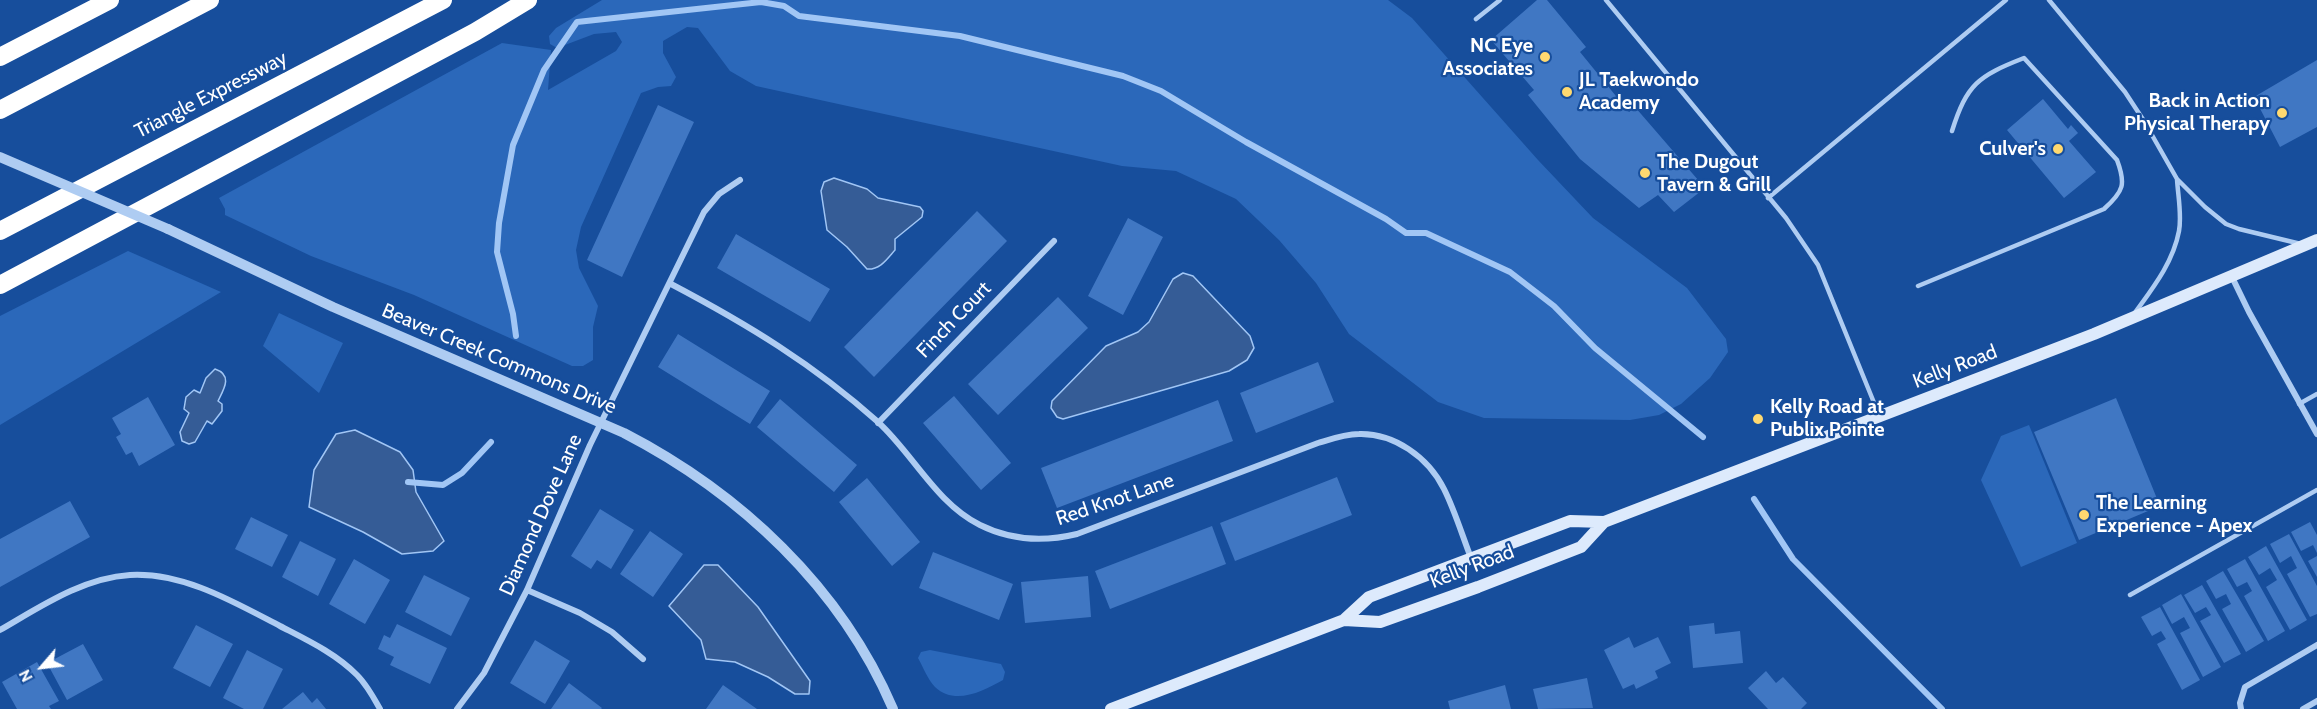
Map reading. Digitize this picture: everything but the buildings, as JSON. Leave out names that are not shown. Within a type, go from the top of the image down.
[{"type":"highway","points":[[0,57],[110,0]]},
{"type":"highway","points":[[0,110],[210,0]]},
{"type":"highway","name":"Triangle Expressway","points":[[0,231],[444,0]]},
{"type":"highway","points":[[0,285],[464,38],[528,0]]},
{"type":"main road","name":"Kelly Road","points":[[1111,709],[1344,620],[1370,597],[1570,521],[1604,522],[2131,318],[2312,242]]},
{"type":"main road","name":"Kelly Road","points":[[1344,620],[1380,622],[1478,587],[1581,547],[1604,522]]},
{"type":"street","name":"Beaver Creek Commons Drive","points":[[0,157],[168,229],[333,307],[646,444],[705,481],[767,531],[813,581],[855,637],[893,709]]},
{"type":"street","name":"Diamond Dove Lane","points":[[457,709],[484,673],[527,590],[602,423],[704,212],[719,194],[740,180]]},
{"type":"street","name":"Finch Court","points":[[878,423],[1054,241]]},
{"type":"street","points":[[2232,277],[2317,434]]},
{"type":"street","name":"Red Knot Lane","points":[[671,284],[738,320],[794,355],[878,423],[949,503],[978,524],[998,533],[1018,538],[1047,540],[1077,534],[1335,438],[1358,434],[1378,436],[1408,448],[1435,473],[1444,488],[1471,558]]},
{"type":"street","points":[[0,630],[67,592],[129,575],[162,577],[219,594],[323,649],[357,675],[380,709]]},
{"type":"street","points":[[527,590],[588,618],[612,632],[643,660]]},
{"type":"street","points":[[2241,709],[2240,703],[2245,687],[2317,645]]},
{"type":"street","points":[[2303,709],[2317,701]]},
{"type":"lane","points":[[1476,19],[1500,0]]},
{"type":"lane","points":[[1606,0],[1786,218],[1818,265],[1880,417]]},
{"type":"lane","points":[[1768,198],[2006,0]]},
{"type":"lane","points":[[2049,0],[2125,92],[2150,130],[2177,179],[2205,207],[2226,224],[2254,234],[2312,242]]},
{"type":"lane","points":[[1918,286],[2104,209],[2119,195],[2123,177],[2117,160],[2024,58],[1982,77],[1961,103],[1952,131]]},
{"type":"lane","points":[[2131,318],[2161,275],[2175,245],[2180,218],[2177,179]]},
{"type":"lane","points":[[2299,404],[2317,394]]},
{"type":"lane","points":[[2130,594],[2317,490]]},
{"type":"shaded area","points":[[602,0],[1388,0],[1412,18],[1538,160],[1593,218],[1687,288],[1726,339],[1728,352],[1710,378],[1681,404],[1659,415],[1630,420],[1484,418],[1438,402],[1349,334],[1316,283],[1279,240],[1236,199],[1176,171],[1122,166],[756,86],[730,71],[698,28],[687,27],[663,41],[663,53],[676,77],[671,86],[658,87],[641,93],[581,227],[576,250],[579,268],[598,306],[593,327],[593,360],[583,366],[572,366],[414,295],[311,256],[225,215],[225,209],[219,198],[502,43],[551,50],[548,90],[616,51],[622,42],[616,32],[594,34],[557,48],[550,44],[549,36],[556,28]]},
{"type":"shaded area","points":[[834,178],[867,189],[878,198],[920,207],[923,211],[922,217],[895,239],[895,250],[876,268],[867,269],[827,230],[821,191],[824,182]]},
{"type":"shaded area","points":[[128,251],[221,292],[0,425],[0,316]]},
{"type":"shaded area","points":[[1183,273],[1193,276],[1250,336],[1254,348],[1247,360],[1229,371],[1063,419],[1057,417],[1051,408],[1052,401],[1106,346],[1138,332],[1149,322],[1173,279]]},
{"type":"shaded area","points":[[279,313],[343,343],[319,393],[263,346]]},
{"type":"shaded area","points":[[215,369],[224,375],[226,383],[218,401],[222,404],[222,411],[212,424],[207,421],[195,442],[189,444],[182,441],[180,432],[189,413],[184,409],[186,397],[194,390],[200,393],[206,378]]},
{"type":"shaded area","points":[[2029,425],[2077,543],[2021,567],[1981,480],[2001,436]]},
{"type":"shaded area","points":[[355,430],[400,452],[413,470],[416,492],[444,541],[433,551],[402,554],[363,532],[309,507],[314,470],[336,434]]},
{"type":"shaded area","points":[[704,565],[718,565],[758,607],[810,681],[809,694],[795,694],[768,677],[735,662],[706,659],[701,640],[669,606]]},
{"type":"shaded area","points":[[930,650],[1001,664],[1005,672],[1003,680],[969,695],[943,693],[932,684],[918,658],[921,652]]},
{"type":"waterway","points":[[760,0],[784,6],[799,16],[960,36],[1123,76],[1161,91],[1246,142],[1386,219],[1406,233],[1426,233],[1510,272],[1554,306],[1595,348],[1703,437]]},
{"type":"waterway","points":[[516,336],[513,314],[497,252],[499,223],[513,145],[544,70],[577,22],[761,2]]},
{"type":"waterway","points":[[408,482],[443,485],[462,473],[491,442]]},
{"type":"waterway","points":[[1754,499],[1793,559],[1942,709]]},
{"type":"place","name":"NC Eye Associates","points":[[1545,57]]},
{"type":"place","name":"JL Taekwondo Academy","points":[[1567,92]]},
{"type":"place","name":"Back in Action Physical Therapy","points":[[2282,113]]},
{"type":"place","name":"Culver's","points":[[2058,149]]},
{"type":"place","name":"The Dugout Tavern & Grill","points":[[1645,173]]},
{"type":"place","name":"Kelly Road at Publix Pointe","points":[[1758,419]]},
{"type":"place","name":"The Learning Experience - Apex","points":[[2084,515]]}]
